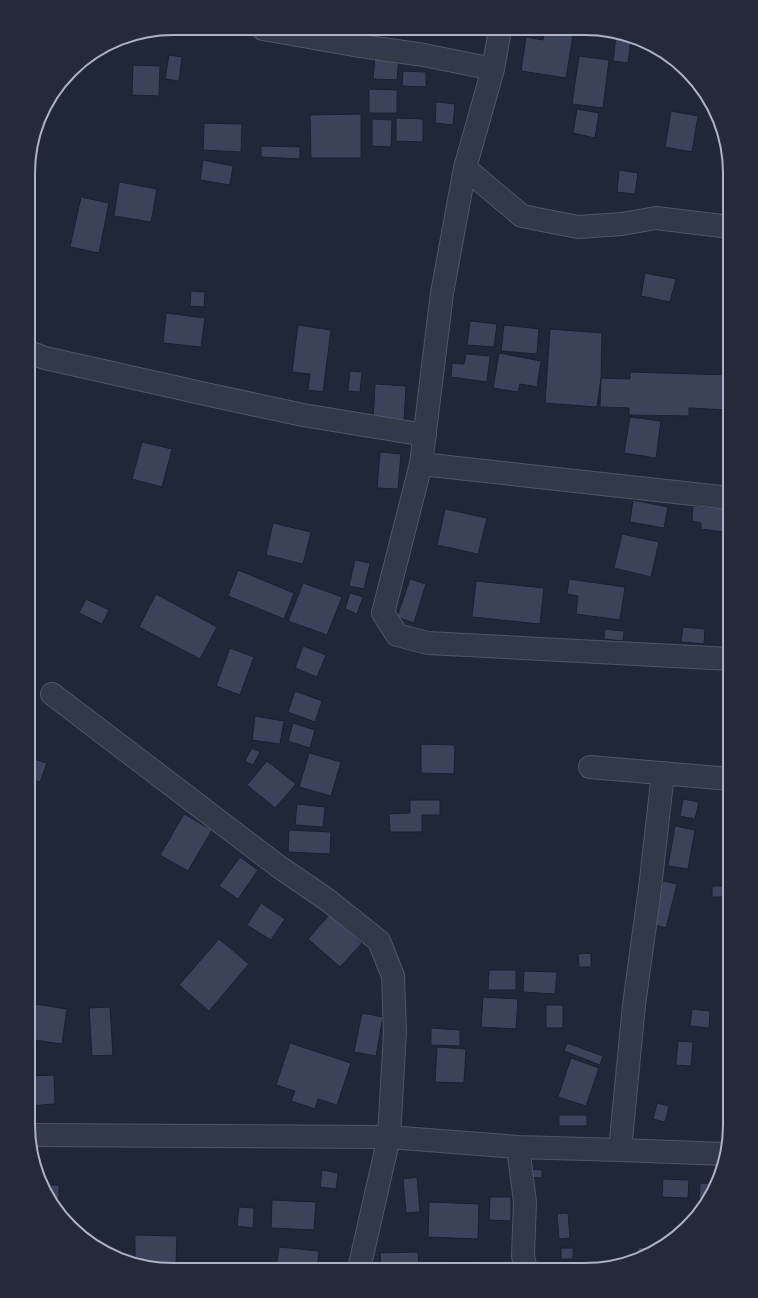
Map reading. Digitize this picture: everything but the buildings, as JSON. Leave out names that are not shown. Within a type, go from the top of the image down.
[{"type":"street","points":[[296,35],[424,55],[493,69]]},
{"type":"street","points":[[499,35],[493,69],[465,168],[442,293],[421,464],[383,613],[397,635],[428,642],[723,659]]},
{"type":"street","points":[[465,168],[522,216],[578,228],[622,224],[656,218],[723,227]]},
{"type":"street","points":[[35,354],[45,358],[303,415],[424,435]]},
{"type":"street","points":[[421,464],[723,497]]},
{"type":"street","points":[[52,694],[278,866],[329,901],[379,940],[393,976],[395,1032],[389,1137],[360,1263]]},
{"type":"street","points":[[590,767],[723,777]]},
{"type":"street","points":[[620,1150],[634,1005],[650,888],[663,773]]},
{"type":"street","points":[[36,1135],[389,1137],[518,1147],[720,1154]]},
{"type":"street","points":[[518,1147],[525,1202],[523,1256],[524,1263]]}]
